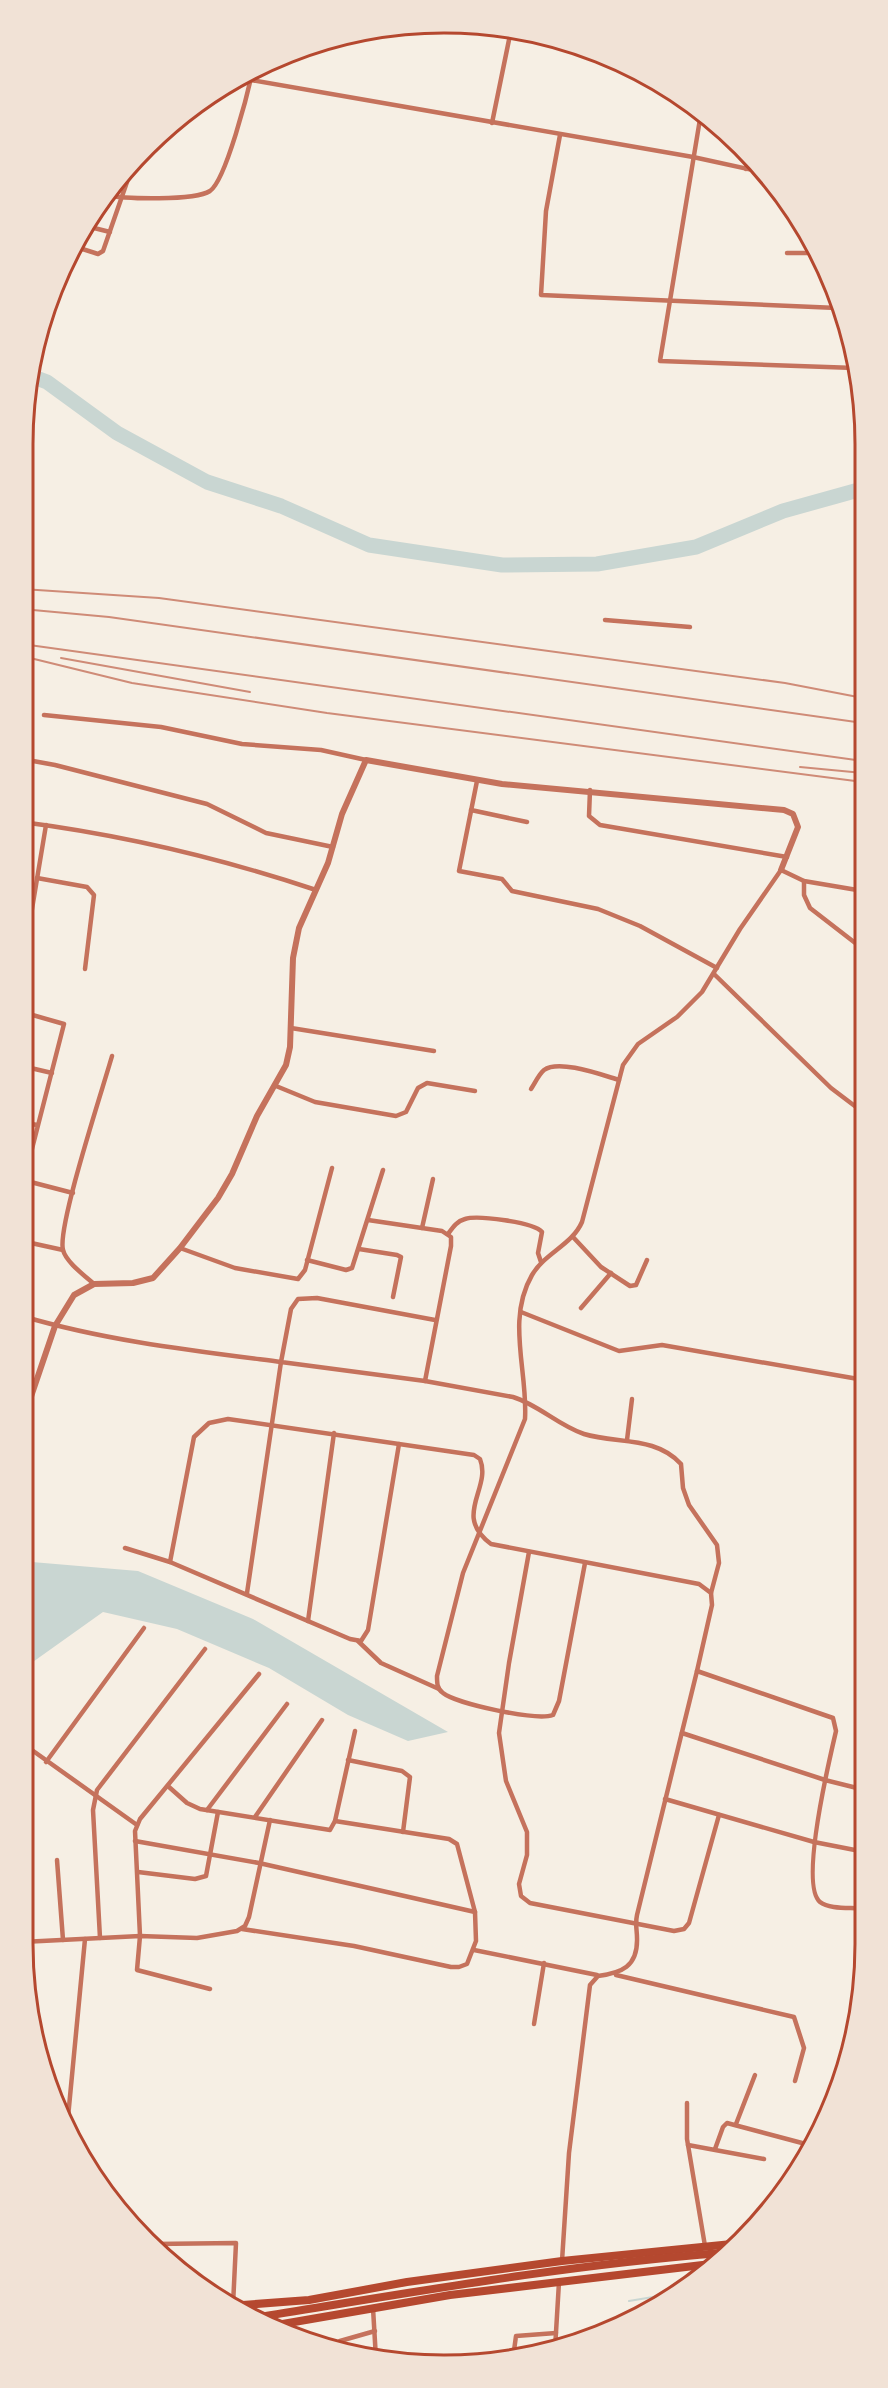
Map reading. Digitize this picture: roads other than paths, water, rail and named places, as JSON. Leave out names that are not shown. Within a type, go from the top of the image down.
[{"type":"main road","points":[[246,2304],[309,2300],[562,2261],[724,2245]]},
{"type":"main road","points":[[268,2316],[516,2275],[638,2260],[714,2254]]},
{"type":"main road","points":[[286,2323],[442,2296],[633,2271],[700,2265]]},
{"type":"street","points":[[492,123],[509,39]]},
{"type":"street","points":[[252,80],[693,157],[750,170]]},
{"type":"street","points":[[116,196],[202,194],[213,188],[224,168],[249,82]]},
{"type":"street","points":[[699,122],[660,361],[848,368]]},
{"type":"street","points":[[560,135],[546,211],[541,295],[831,308]]},
{"type":"street","points":[[82,249],[100,254],[127,183]]},
{"type":"street","points":[[94,228],[110,232]]},
{"type":"street","points":[[787,253],[808,254]]},
{"type":"street","points":[[605,620],[690,627]]},
{"type":"street","points":[[44,715],[161,727],[242,744],[321,750],[477,781],[784,810],[793,814],[798,827],[781,870],[740,928],[702,992],[683,1012],[631,1051],[619,1080],[587,1209],[573,1237],[541,1262],[527,1284],[518,1341],[526,1401],[525,1419],[519,1439],[478,1532],[463,1573],[437,1676],[439,1689]]},
{"type":"street","points":[[33,1391],[60,1314],[74,1295],[94,1284],[144,1282],[163,1269],[225,1186],[257,1116],[276,1086],[289,1056],[296,940],[303,916],[333,847],[342,814],[366,760]]},
{"type":"street","points":[[33,761],[66,767],[207,804],[256,830],[333,847]]},
{"type":"street","points":[[477,781],[459,871],[502,879],[512,891],[589,906],[639,926],[717,968]]},
{"type":"street","points":[[590,790],[589,816],[600,825],[787,857]]},
{"type":"street","points":[[471,810],[528,822]]},
{"type":"street","points":[[33,823],[165,847],[240,865],[316,890]]},
{"type":"street","points":[[33,903],[46,825]]},
{"type":"street","points":[[781,870],[804,881],[855,890]]},
{"type":"street","points":[[37,878],[87,887],[94,895],[85,969]]},
{"type":"street","points":[[804,881],[804,895],[810,908],[855,943]]},
{"type":"street","points":[[714,974],[831,1088],[855,1106]]},
{"type":"street","points":[[33,1015],[64,1024],[33,1143]]},
{"type":"street","points":[[291,1028],[434,1051]]},
{"type":"street","points":[[63,1250],[73,1193],[112,1056]]},
{"type":"street","points":[[531,1089],[542,1071],[551,1067],[578,1068],[619,1080]]},
{"type":"street","points":[[33,1069],[52,1073]]},
{"type":"street","points":[[276,1086],[315,1102],[396,1116],[406,1112],[418,1088],[426,1083],[475,1091]]},
{"type":"street","points":[[33,1124],[38,1125]]},
{"type":"street","points":[[180,1248],[235,1268],[294,1280],[303,1274],[332,1168]]},
{"type":"street","points":[[307,1260],[349,1270],[359,1249],[383,1170]]},
{"type":"street","points":[[422,1228],[433,1179]]},
{"type":"street","points":[[33,1183],[73,1193]]},
{"type":"street","points":[[448,1234],[459,1221],[470,1218],[530,1225],[542,1232],[538,1252],[541,1262]]},
{"type":"street","points":[[368,1220],[448,1234]]},
{"type":"street","points":[[425,1381],[451,1246],[448,1234]]},
{"type":"street","points":[[573,1237],[611,1274],[634,1286],[639,1281],[647,1260]]},
{"type":"street","points":[[33,1243],[63,1250],[94,1284]]},
{"type":"street","points":[[359,1249],[401,1257],[393,1297]]},
{"type":"street","points":[[581,1308],[611,1274]]},
{"type":"street","points":[[248,1593],[281,1362],[291,1309],[298,1299],[317,1298],[435,1320]]},
{"type":"street","points":[[521,1312],[619,1351],[662,1345],[855,1378]]},
{"type":"street","points":[[33,1319],[55,1326],[171,1348],[425,1381],[526,1401],[581,1433],[651,1445],[681,1464],[683,1488],[689,1505],[717,1545],[718,1563],[711,1593],[712,1605],[697,1671],[635,1922],[637,1942],[625,1970],[614,1975]]},
{"type":"street","points":[[627,1440],[632,1399]]},
{"type":"street","points":[[170,1562],[190,1447],[194,1437],[203,1427],[219,1420],[272,1424],[468,1454],[480,1460],[482,1473],[473,1514],[478,1532],[491,1544],[699,1584],[711,1593]]},
{"type":"street","points":[[308,1622],[334,1433]]},
{"type":"street","points":[[358,1641],[364,1639],[368,1630],[399,1444]]},
{"type":"street","points":[[125,1548],[170,1562],[248,1593],[308,1622],[358,1641],[381,1663],[439,1689],[446,1695],[501,1711],[541,1718],[556,1712],[585,1563]]},
{"type":"street","points":[[530,1552],[501,1711],[500,1746],[506,1781],[524,1821],[528,1840],[527,1855],[519,1884],[521,1896],[530,1903],[674,1931],[687,1927],[719,1815]]},
{"type":"street","points":[[46,1762],[144,1628]]},
{"type":"street","points":[[100,1938],[93,1829],[95,1797],[109,1772],[205,1649]]},
{"type":"street","points":[[697,1671],[833,1718],[836,1731],[814,1842],[814,1883],[818,1900],[831,1905],[855,1908]]},
{"type":"street","points":[[210,1989],[140,1973],[136,1968],[140,1936],[135,1841],[137,1826],[259,1674]]},
{"type":"street","points":[[207,1810],[287,1704]]},
{"type":"street","points":[[255,1817],[322,1720]]},
{"type":"street","points":[[169,1787],[187,1803],[207,1810],[327,1831],[332,1828],[335,1821],[355,1731]]},
{"type":"street","points":[[682,1733],[825,1780],[855,1788]]},
{"type":"street","points":[[33,1752],[137,1826]]},
{"type":"street","points":[[348,1760],[408,1775],[412,1784],[403,1832]]},
{"type":"street","points":[[665,1799],[814,1842],[855,1850]]},
{"type":"street","points":[[138,1872],[200,1879],[208,1872],[218,1812]]},
{"type":"street","points":[[242,1929],[249,1917],[270,1820]]},
{"type":"street","points":[[33,1941],[140,1936],[187,1939],[242,1929],[354,1946],[451,1967],[463,1966],[474,1950],[476,1912],[457,1844],[449,1839],[335,1821]]},
{"type":"street","points":[[135,1841],[212,1853],[476,1912]]},
{"type":"street","points":[[57,1860],[63,1940]]},
{"type":"street","points":[[69,2111],[85,1939]]},
{"type":"street","points":[[474,1950],[598,1976],[614,1975],[794,2017],[804,2048],[795,2081]]},
{"type":"street","points":[[534,2024],[544,1964]]},
{"type":"street","points":[[562,2261],[565,2196],[589,1990],[591,1981],[598,1976]]},
{"type":"street","points":[[736,2124],[754,2075]]},
{"type":"street","points":[[687,2103],[688,2145],[705,2247]]},
{"type":"street","points":[[716,2150],[725,2124],[736,2124],[802,2143]]},
{"type":"street","points":[[688,2145],[764,2159]]},
{"type":"street","points":[[163,2244],[236,2243],[232,2296]]},
{"type":"street","points":[[556,2339],[559,2282]]},
{"type":"street","points":[[373,2308],[376,2349]]},
{"type":"street","points":[[340,2341],[375,2331]]},
{"type":"street","points":[[514,2348],[516,2336],[556,2332]]},
{"type":"waterway","points":[[39,379],[47,382],[117,433],[207,482],[281,506],[369,545],[502,565],[597,564],[696,547],[783,511],[855,491]]},
{"type":"waterway","points":[[629,2301],[655,2297]]},
{"type":"railway","points":[[33,590],[159,598],[785,683],[855,696]]},
{"type":"railway","points":[[33,610],[109,617],[855,722]]},
{"type":"railway","points":[[33,646],[855,760]]},
{"type":"railway","points":[[61,658],[250,692]]},
{"type":"railway","points":[[33,659],[132,683],[327,713],[855,781]]},
{"type":"railway","points":[[800,767],[855,772]]}]
